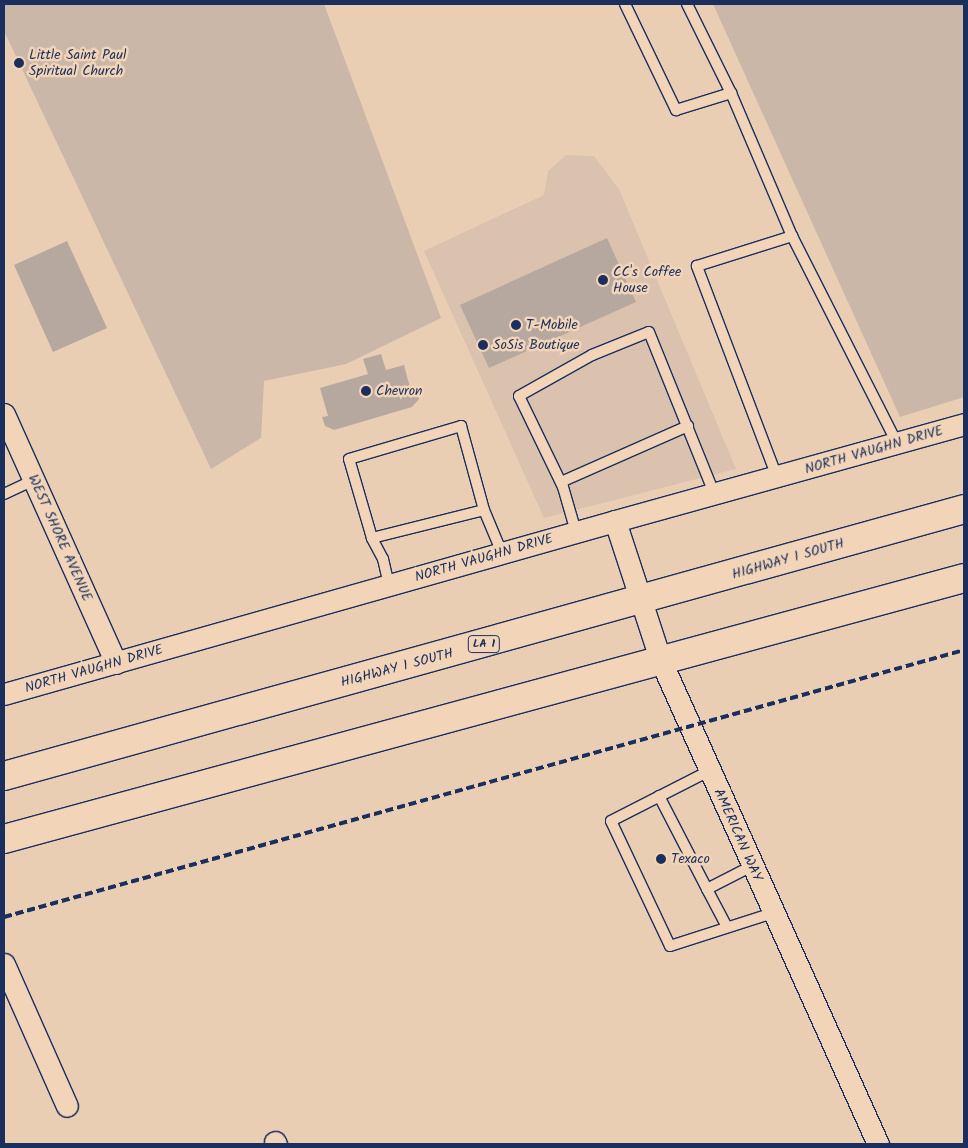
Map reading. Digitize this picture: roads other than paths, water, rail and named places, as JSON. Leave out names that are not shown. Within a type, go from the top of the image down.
[{"type":"highway","name":"HIGHWAY 1 SOUTH","points":[[4,776],[964,509]]},
{"type":"highway","points":[[4,839],[660,659],[964,578]]},
{"type":"street","name":"WEST SHORE AVENUE","points":[[4,414],[116,663]]},
{"type":"street","name":"NORTH VAUGHN DRIVE","points":[[4,694],[964,424]]},
{"type":"street","name":"AMERICAN WAY","points":[[615,521],[660,659],[878,1144]]},
{"type":"street","points":[[4,964],[67,1106]]},
{"type":"lane","points":[[625,4],[676,110],[731,93]]},
{"type":"lane","points":[[687,4],[731,93],[792,236],[897,443]]},
{"type":"lane","points":[[776,477],[697,266],[792,236]]},
{"type":"lane","points":[[576,532],[561,482],[519,396],[592,355],[649,332],[714,493]]},
{"type":"lane","points":[[389,585],[383,559],[372,538],[349,459],[461,426],[484,510],[502,553]]},
{"type":"lane","points":[[561,482],[688,426]]},
{"type":"lane","points":[[4,494],[34,480]]},
{"type":"lane","points":[[372,538],[484,510]]},
{"type":"lane","points":[[709,770],[611,821],[670,946],[773,913]]},
{"type":"lane","points":[[659,796],[727,927]]},
{"type":"lane","points":[[707,889],[752,866]]},
{"type":"railway","points":[[4,917],[964,650]]},
{"type":"place","name":"Little Saint Paul Spiritual Church","points":[[19,63]]},
{"type":"place","name":"CC's Coffee House","points":[[603,280]]},
{"type":"place","name":"T-Mobile","points":[[516,325]]},
{"type":"place","name":"SoSis Boutique","points":[[483,345]]},
{"type":"place","name":"Chevron","points":[[366,391]]},
{"type":"place","name":"Texaco","points":[[661,859]]}]
